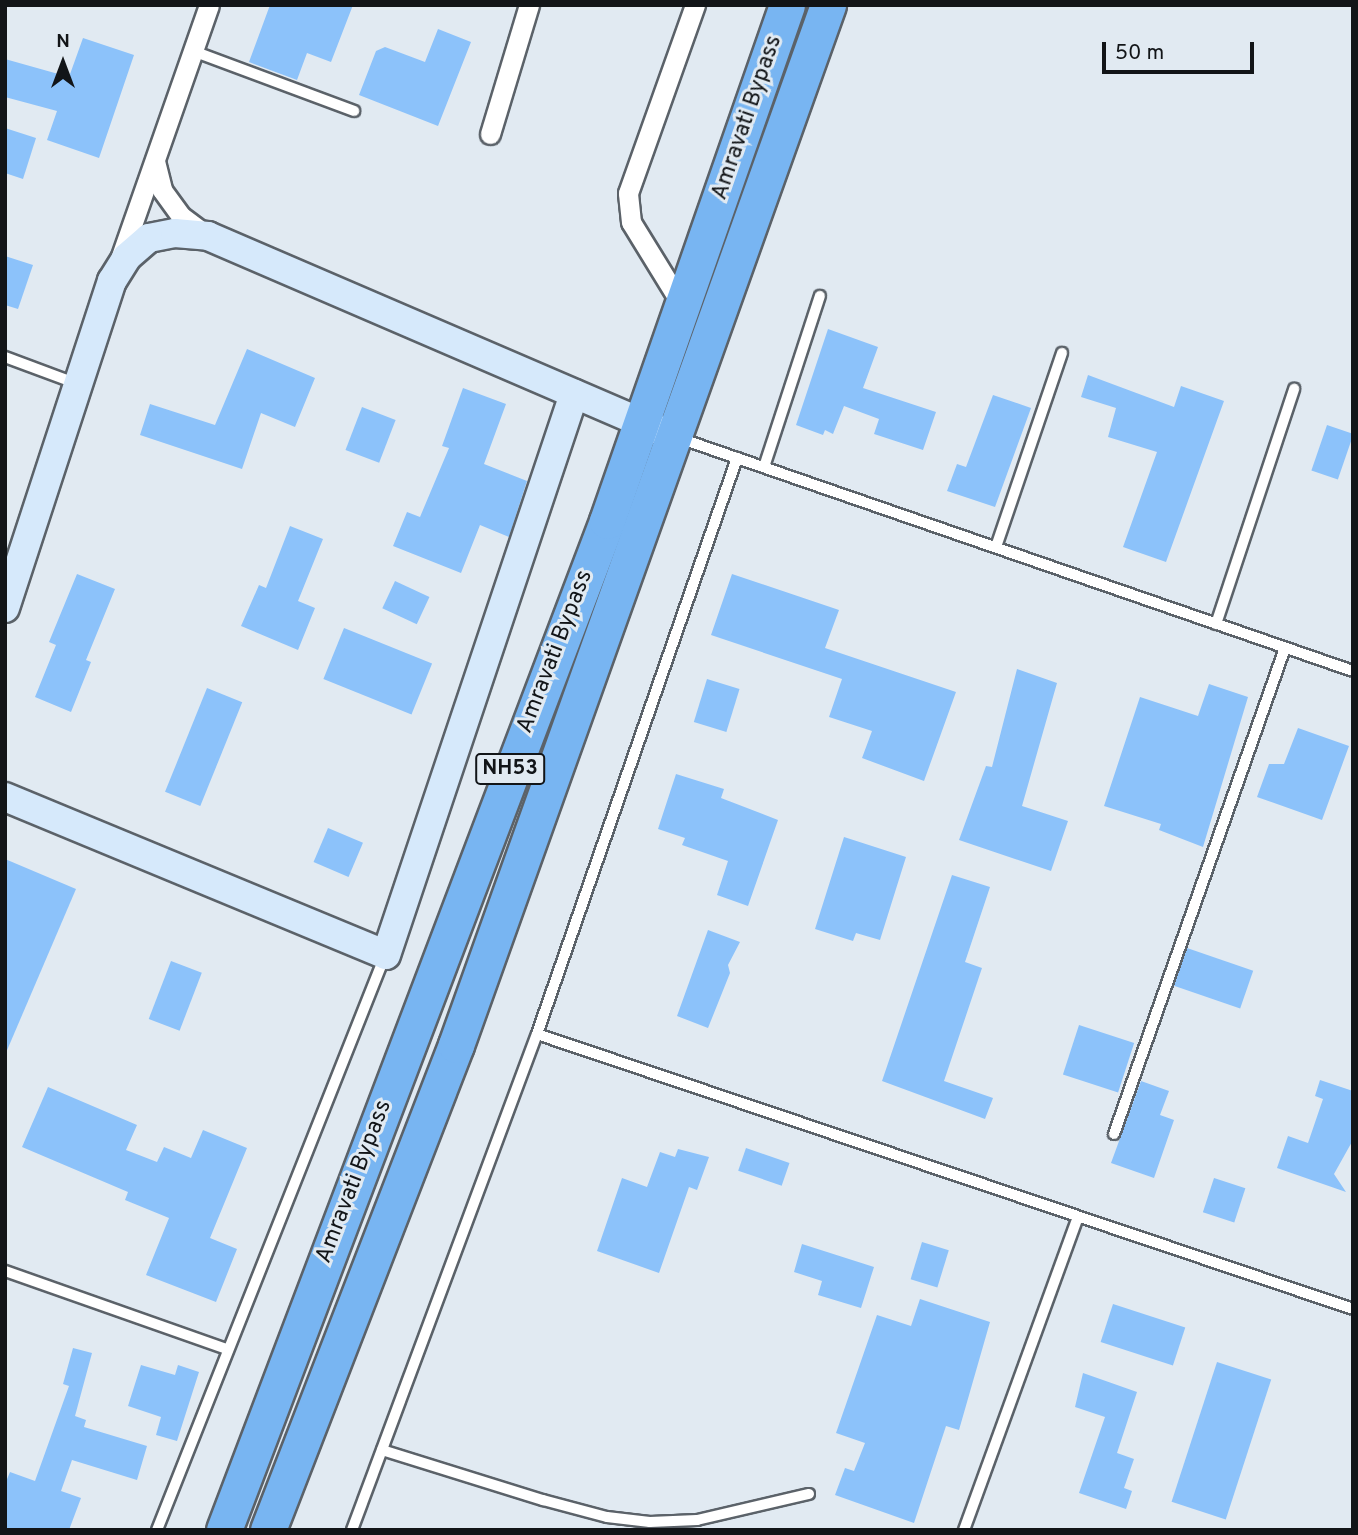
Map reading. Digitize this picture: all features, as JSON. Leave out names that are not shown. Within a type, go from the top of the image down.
[{"type":"highway","name":"Amravati Bypass","points":[[224,1530],[641,423],[787,5]]},
{"type":"highway","name":"Amravati Bypass","points":[[268,1530],[456,1045],[676,437],[828,5]]},
{"type":"street","points":[[5,608],[155,153],[209,5]]},
{"type":"street","points":[[490,134],[529,5]]},
{"type":"street","points":[[682,305],[631,222],[628,192],[695,5]]},
{"type":"street","points":[[155,153],[162,190],[181,216],[208,236],[676,437]]},
{"type":"street","points":[[112,281],[127,257],[149,238],[175,233],[208,236]]},
{"type":"street","points":[[5,797],[386,954],[574,394]]},
{"type":"lane","points":[[193,51],[354,111]]},
{"type":"lane","points":[[764,467],[820,296]]},
{"type":"lane","points":[[996,547],[1062,353]]},
{"type":"lane","points":[[5,357],[78,385]]},
{"type":"lane","points":[[1216,624],[1294,389]]},
{"type":"lane","points":[[676,437],[1353,671]]},
{"type":"lane","points":[[352,1530],[537,1034],[737,458]]},
{"type":"lane","points":[[1114,1134],[1285,648]]},
{"type":"lane","points":[[157,1530],[226,1349],[386,954]]},
{"type":"lane","points":[[537,1034],[1077,1219],[1353,1309]]},
{"type":"lane","points":[[964,1530],[1077,1219]]},
{"type":"lane","points":[[5,1271],[226,1349]]},
{"type":"lane","points":[[382,1450],[543,1500],[607,1517],[650,1522],[697,1520],[809,1494]]},
{"type":"building","points":[[270,5],[353,5],[331,62],[307,53],[297,80],[249,62]]},
{"type":"building","points":[[438,29],[471,42],[438,126],[359,95],[376,51],[385,47],[425,62]]},
{"type":"building","points":[[83,38],[134,55],[99,158],[47,140],[57,111],[5,97],[5,59],[69,77]]},
{"type":"building","points":[[5,128],[36,138],[23,179],[5,173]]},
{"type":"building","points":[[5,256],[33,265],[18,309],[5,305]]},
{"type":"building","points":[[828,329],[878,347],[863,388],[936,412],[923,450],[874,434],[879,419],[844,406],[833,434],[825,430],[823,435],[796,425]]},
{"type":"building","points":[[247,349],[315,378],[295,427],[261,413],[242,469],[140,435],[150,404],[215,425]]},
{"type":"building","points":[[1088,375],[1174,407],[1181,386],[1224,401],[1166,562],[1123,547],[1157,452],[1108,437],[1116,408],[1081,397]]},
{"type":"building","points":[[463,388],[506,404],[484,464],[527,481],[509,537],[480,525],[461,573],[393,546],[407,512],[420,517],[449,448],[442,446]]},
{"type":"building","points":[[993,395],[1031,408],[995,507],[947,491],[957,464],[966,467]]},
{"type":"building","points":[[362,407],[396,420],[379,463],[346,450]]},
{"type":"building","points":[[1327,425],[1353,434],[1338,480],[1311,470]]},
{"type":"building","points":[[290,526],[323,539],[298,601],[315,608],[298,650],[241,626],[259,585],[266,588]]},
{"type":"building","points":[[77,574],[115,589],[86,660],[91,662],[71,712],[35,697],[56,645],[49,642]]},
{"type":"building","points":[[732,574],[839,610],[825,648],[956,692],[924,781],[862,758],[872,731],[829,717],[842,679],[711,635]]},
{"type":"building","points":[[395,581],[429,597],[417,624],[382,608]]},
{"type":"building","points":[[344,628],[432,664],[411,715],[323,679]]},
{"type":"building","points":[[1017,669],[1057,683],[1022,806],[1068,821],[1051,871],[959,840],[986,766],[992,767]]},
{"type":"building","points":[[707,679],[740,689],[726,732],[694,722]]},
{"type":"building","points":[[1209,684],[1248,697],[1203,847],[1159,830],[1161,824],[1104,806],[1140,697],[1198,716]]},
{"type":"building","points":[[207,688],[242,702],[200,806],[165,792]]},
{"type":"building","points":[[1298,728],[1349,746],[1322,820],[1257,797],[1269,764],[1284,764]]},
{"type":"building","points":[[676,774],[724,789],[721,798],[778,820],[748,906],[717,895],[728,861],[682,845],[685,838],[658,829]]},
{"type":"building","points":[[328,828],[363,843],[349,877],[314,862]]},
{"type":"building","points":[[844,837],[906,857],[880,940],[856,933],[853,941],[815,929]]},
{"type":"building","points":[[5,859],[76,889],[5,1055]]},
{"type":"building","points":[[952,875],[990,887],[965,962],[982,968],[944,1081],[993,1098],[985,1119],[882,1081]]},
{"type":"building","points":[[708,930],[740,942],[728,965],[730,973],[708,1028],[677,1016]]},
{"type":"building","points":[[1187,948],[1253,971],[1240,1009],[1174,986]]},
{"type":"building","points":[[171,961],[202,973],[180,1031],[149,1019]]},
{"type":"building","points":[[1079,1025],[1134,1043],[1118,1092],[1063,1074]]},
{"type":"building","points":[[1320,1080],[1353,1091],[1353,1140],[1334,1174],[1346,1192],[1277,1168],[1288,1136],[1308,1143],[1323,1099],[1315,1096]]},
{"type":"building","points":[[1141,1081],[1169,1091],[1160,1115],[1174,1120],[1154,1178],[1111,1163]]},
{"type":"building","points":[[48,1087],[137,1125],[126,1150],[157,1162],[164,1147],[191,1158],[203,1130],[247,1148],[210,1238],[237,1249],[216,1302],[146,1275],[169,1218],[125,1200],[128,1192],[22,1147]]},
{"type":"building","points":[[746,1148],[789,1163],[782,1186],[738,1171]]},
{"type":"building","points":[[678,1149],[709,1157],[697,1190],[689,1187],[659,1273],[597,1251],[622,1178],[647,1187],[660,1152],[675,1157]]},
{"type":"building","points":[[1214,1178],[1245,1188],[1234,1222],[1203,1212]]},
{"type":"building","points":[[922,1242],[949,1250],[937,1287],[911,1279]]},
{"type":"building","points":[[802,1244],[874,1267],[861,1308],[818,1295],[822,1281],[794,1272]]},
{"type":"building","points":[[920,1299],[990,1322],[959,1430],[946,1426],[914,1523],[835,1495],[845,1468],[854,1471],[865,1443],[836,1433],[877,1315],[911,1326]]},
{"type":"building","points":[[1113,1304],[1185,1327],[1173,1366],[1101,1342]]},
{"type":"building","points":[[73,1348],[92,1353],[75,1416],[86,1420],[84,1427],[147,1446],[137,1480],[72,1460],[61,1491],[81,1498],[69,1530],[5,1530],[5,1484],[10,1472],[35,1481],[69,1386],[63,1384]]},
{"type":"building","points":[[1217,1362],[1271,1380],[1226,1519],[1172,1502]]},
{"type":"building","points":[[141,1365],[175,1375],[178,1365],[199,1372],[177,1441],[156,1435],[161,1417],[128,1406]]},
{"type":"building","points":[[1083,1373],[1137,1392],[1117,1453],[1134,1459],[1124,1488],[1132,1491],[1126,1509],[1079,1493],[1105,1417],[1075,1407]]}]
